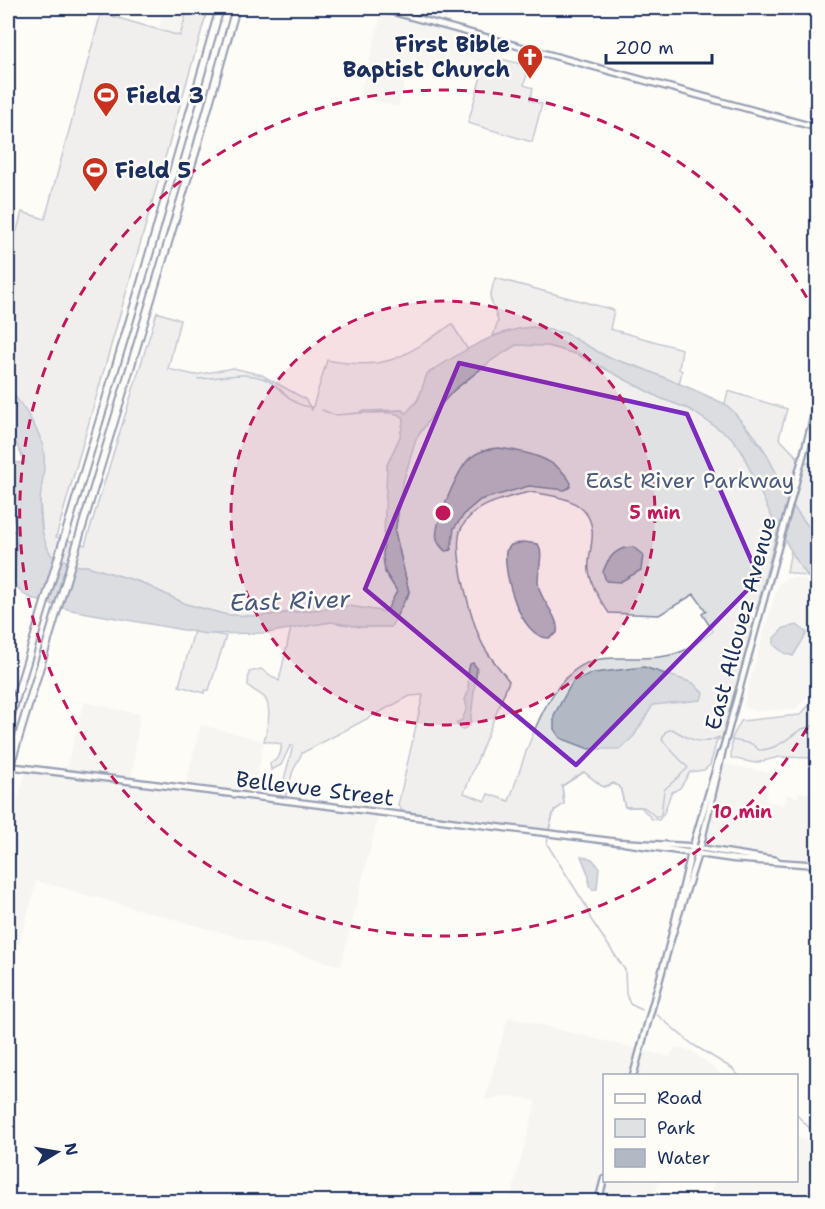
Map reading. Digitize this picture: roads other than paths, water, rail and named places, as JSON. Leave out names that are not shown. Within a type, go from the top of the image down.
[{"type":"highway","points":[[8,725],[135,304],[220,8]]},
{"type":"highway","points":[[8,772],[236,8]]},
{"type":"street","points":[[379,8],[818,128]]},
{"type":"street","name":"East Allouez Avenue","points":[[670,942],[700,848],[723,749],[818,401]]},
{"type":"street","name":"East Allouez Avenue","points":[[634,1074],[670,942],[692,847],[723,749]]},
{"type":"street","name":"Bellevue Street","points":[[8,766],[618,842],[698,855],[818,865]]},
{"type":"street","name":"Bellevue Street","points":[[618,842],[692,847],[753,854],[776,860]]},
{"type":"street","points":[[598,1202],[603,1182]]},
{"type":"water","points":[[533,327],[565,333],[607,357],[692,389],[725,404],[733,411],[766,453],[783,486],[785,496],[817,538],[817,588],[800,566],[774,522],[741,450],[731,437],[689,409],[660,398],[579,355],[548,346],[516,345],[492,360],[453,391],[435,411],[416,439],[403,482],[395,532],[409,592],[391,627],[361,627],[331,622],[266,633],[206,634],[71,610],[33,599],[23,594],[14,583],[18,532],[8,500],[8,462],[25,463],[8,425],[8,386],[32,422],[43,446],[40,517],[51,555],[78,566],[87,566],[140,582],[186,604],[227,615],[259,616],[349,606],[386,612],[397,591],[385,572],[383,557],[387,465],[400,437],[404,418],[391,413],[367,413],[402,410],[406,413],[418,400],[427,374],[464,351],[491,338],[518,329]]},
{"type":"water","points":[[499,448],[540,457],[565,474],[571,483],[570,487],[565,490],[529,486],[480,500],[466,512],[454,528],[451,550],[445,551],[438,543],[437,532],[442,511],[458,475],[468,460],[475,455]]},
{"type":"water","points":[[524,542],[538,544],[540,548],[539,588],[557,626],[557,633],[549,638],[539,635],[530,628],[522,617],[507,574],[506,551],[511,545]]},
{"type":"water","points":[[633,547],[643,555],[641,570],[620,582],[606,581],[603,572],[610,557],[622,549]]},
{"type":"water","points":[[797,625],[807,633],[793,656],[784,653],[774,645],[774,638],[784,628]]},
{"type":"water","points":[[473,663],[477,668],[470,725],[462,730],[456,723],[462,720],[467,708],[465,699],[468,691],[469,669],[470,664]]},
{"type":"water","points":[[644,667],[693,683],[703,693],[701,700],[653,705],[634,736],[620,749],[589,749],[560,738],[554,729],[554,715],[573,681],[594,673]]},
{"type":"water","points":[[581,856],[592,859],[599,867],[597,889],[593,890],[589,886],[589,876]]},
{"type":"waterway","points":[[198,379],[242,375],[260,377],[275,385],[294,401],[313,407]]},
{"type":"waterway","points":[[322,410],[335,415]]},
{"type":"waterway","points":[[732,740],[752,744],[759,750],[769,749],[803,729],[818,726]]},
{"type":"waterway","points":[[549,828],[554,811],[564,804],[562,786],[584,772],[603,787],[614,783],[620,787],[625,807],[644,807],[656,817],[661,815],[664,790],[688,768],[662,740],[665,732],[672,729],[689,738],[701,741],[719,737]]},
{"type":"waterway","points":[[548,838],[547,844],[586,906],[590,918],[625,970],[626,994],[630,1004],[642,1010]]},
{"type":"waterway","points":[[656,1014],[692,1044],[733,1069],[737,1074]]},
{"type":"waterway","points":[[798,1116],[818,1137]]},
{"type":"place","name":"First Bible Baptist Church","points":[[530,80]]},
{"type":"place","name":"Field 3","points":[[106,118]]},
{"type":"place","name":"Field 5","points":[[95,193]]},
{"type":"park label","name":"East River Parkway","points":[[690,480]]},
{"type":"water label","name":"East River","points":[[290,601]]}]
